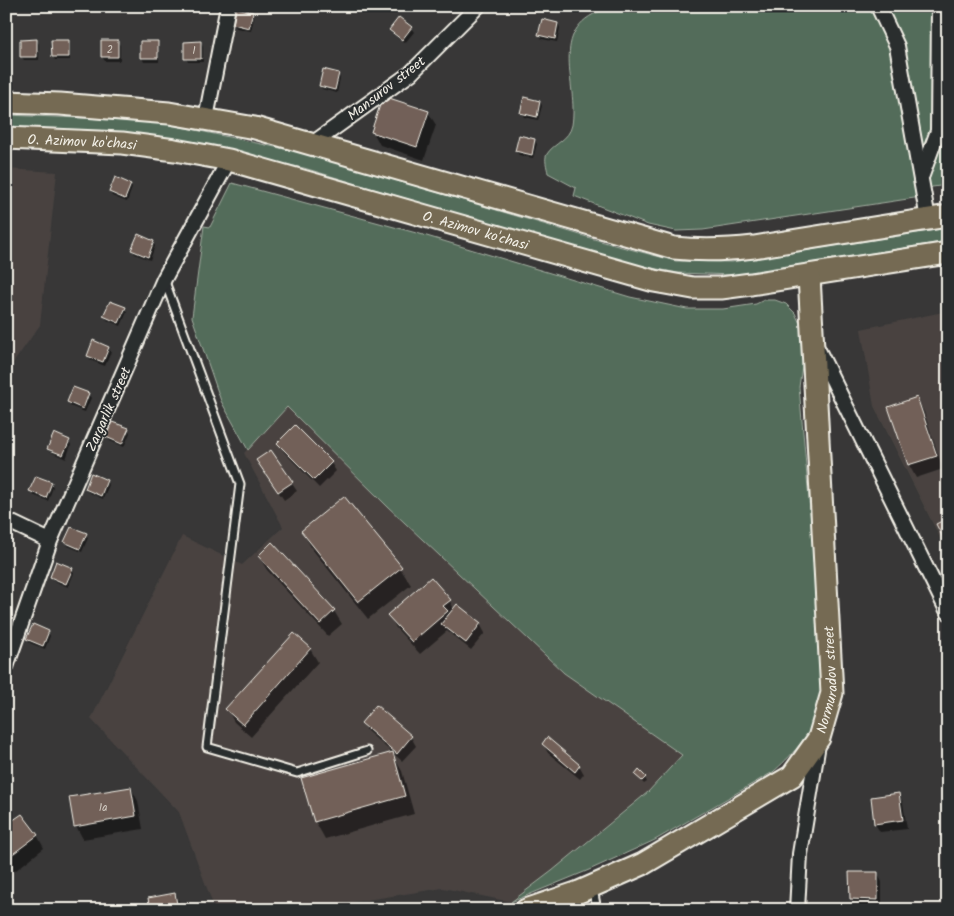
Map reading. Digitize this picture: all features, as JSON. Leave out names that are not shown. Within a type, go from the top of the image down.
[{"type":"main road","points":[[6,102],[114,108],[206,118],[255,128],[674,248],[694,250],[754,247],[938,218]]},
{"type":"main road","name":"O. Azimov ko'chasi","points":[[6,138],[122,143],[229,160],[654,281],[693,288],[721,288],[809,276],[948,253]]},
{"type":"main road","name":"Normuradov street","points":[[526,910],[592,886],[644,864],[792,776],[818,738],[832,693],[809,276]]},
{"type":"street","points":[[206,118],[228,6]]},
{"type":"street","name":"Mansurov street","points":[[312,144],[411,73],[478,6]]},
{"type":"street","points":[[878,6],[897,46],[921,176],[938,218]]},
{"type":"street","points":[[921,176],[938,131],[938,6]]},
{"type":"street","name":"Zargarlik street","points":[[6,666],[50,541],[164,279],[229,160]]},
{"type":"street","points":[[811,337],[948,612]]},
{"type":"street","points":[[6,520],[50,541]]},
{"type":"street","points":[[797,910],[800,854],[818,738]]},
{"type":"lane","points":[[164,279],[240,484],[207,747],[297,774],[367,751]]},
{"type":"lane","points":[[592,886],[597,910]]},
{"type":"shaded area","points":[[6,169],[57,172],[40,325],[6,373]]},
{"type":"shaded area","points":[[948,311],[948,554],[874,406],[861,329]]},
{"type":"shaded area","points":[[287,407],[387,506],[564,673],[683,755],[648,792],[511,902],[443,888],[303,910],[215,910],[179,812],[91,719],[182,536],[242,565],[283,527],[244,453]]},
{"type":"green space","points":[[603,6],[948,6],[948,185],[932,187],[921,197],[703,230],[676,231],[648,225],[574,196],[576,188],[548,173],[546,158],[550,150],[565,138],[572,125],[570,44],[576,30],[586,19],[603,10]]},
{"type":"green space","points":[[6,115],[131,120],[172,125],[308,154],[614,245],[676,261],[732,262],[948,228],[948,241],[734,275],[678,273],[611,260],[304,168],[172,141],[6,129]]},
{"type":"green space","points":[[232,183],[420,234],[630,297],[687,309],[723,309],[756,304],[764,300],[775,300],[786,304],[795,313],[801,326],[804,352],[799,387],[825,680],[820,707],[814,723],[799,746],[773,772],[655,840],[511,902],[648,792],[682,755],[564,673],[387,506],[287,407],[248,450],[221,401],[192,317],[204,226],[210,227]]},
{"type":"building","points":[[236,8],[253,12],[249,28],[233,24]]},
{"type":"building","points":[[399,17],[412,27],[402,40],[389,30]]},
{"type":"building","points":[[542,19],[558,23],[555,39],[538,35]]},
{"type":"building","points":[[37,39],[37,57],[20,57],[20,40]]},
{"type":"building","points":[[51,40],[69,40],[69,57],[52,57]]},
{"type":"building","points":[[101,40],[118,40],[118,57],[101,57]]},
{"type":"building","points":[[140,41],[158,41],[158,58],[140,58]]},
{"type":"building","points":[[201,41],[201,59],[184,59],[184,42]]},
{"type":"building","points":[[323,69],[339,73],[335,90],[319,86]]},
{"type":"building","points":[[383,96],[429,111],[417,147],[371,132]]},
{"type":"building","points":[[524,97],[540,101],[537,117],[520,113]]},
{"type":"building","points":[[519,135],[535,139],[532,155],[515,151]]},
{"type":"building","points":[[115,177],[131,184],[125,199],[109,192]]},
{"type":"building","points":[[138,234],[154,241],[148,257],[131,250]]},
{"type":"building","points":[[110,301],[126,307],[119,323],[103,316]]},
{"type":"building","points":[[93,340],[109,347],[103,362],[87,356]]},
{"type":"building","points":[[73,387],[89,393],[83,409],[67,402]]},
{"type":"building","points":[[917,397],[937,456],[908,465],[888,407]]},
{"type":"building","points":[[112,422],[129,428],[122,444],[106,437]]},
{"type":"building","points":[[295,425],[332,462],[314,480],[277,443]]},
{"type":"building","points":[[54,433],[70,440],[63,455],[47,449]]},
{"type":"building","points":[[271,450],[293,482],[278,492],[256,460]]},
{"type":"building","points":[[91,473],[107,480],[101,496],[85,489]]},
{"type":"building","points":[[36,476],[52,482],[46,498],[29,491]]},
{"type":"building","points":[[344,496],[402,567],[358,602],[301,531]]},
{"type":"building","points":[[948,518],[948,548],[936,524]]},
{"type":"building","points":[[71,527],[87,533],[80,549],[64,542]]},
{"type":"building","points":[[272,542],[335,610],[320,624],[258,556]]},
{"type":"building","points":[[56,561],[73,568],[66,584],[50,577]]},
{"type":"building","points":[[431,577],[451,600],[443,606],[448,611],[412,642],[387,615]]},
{"type":"building","points":[[457,604],[481,623],[466,643],[441,624]]},
{"type":"building","points":[[33,624],[49,631],[43,646],[26,639]]},
{"type":"building","points":[[294,633],[311,648],[243,725],[225,709]]},
{"type":"building","points":[[376,705],[412,736],[397,754],[361,723]]},
{"type":"building","points":[[547,737],[580,765],[575,772],[542,744]]},
{"type":"building","points":[[393,752],[405,796],[314,822],[301,778]]},
{"type":"building","points":[[639,770],[646,777],[642,781],[635,775]]},
{"type":"building","points":[[131,787],[136,816],[74,827],[69,797]]},
{"type":"building","points":[[899,793],[903,820],[874,824],[871,797]]},
{"type":"building","points":[[22,814],[38,835],[6,859],[6,825]]},
{"type":"building","points":[[849,872],[878,872],[878,900],[850,899]]},
{"type":"building","points":[[175,893],[178,910],[150,910],[148,898]]}]
